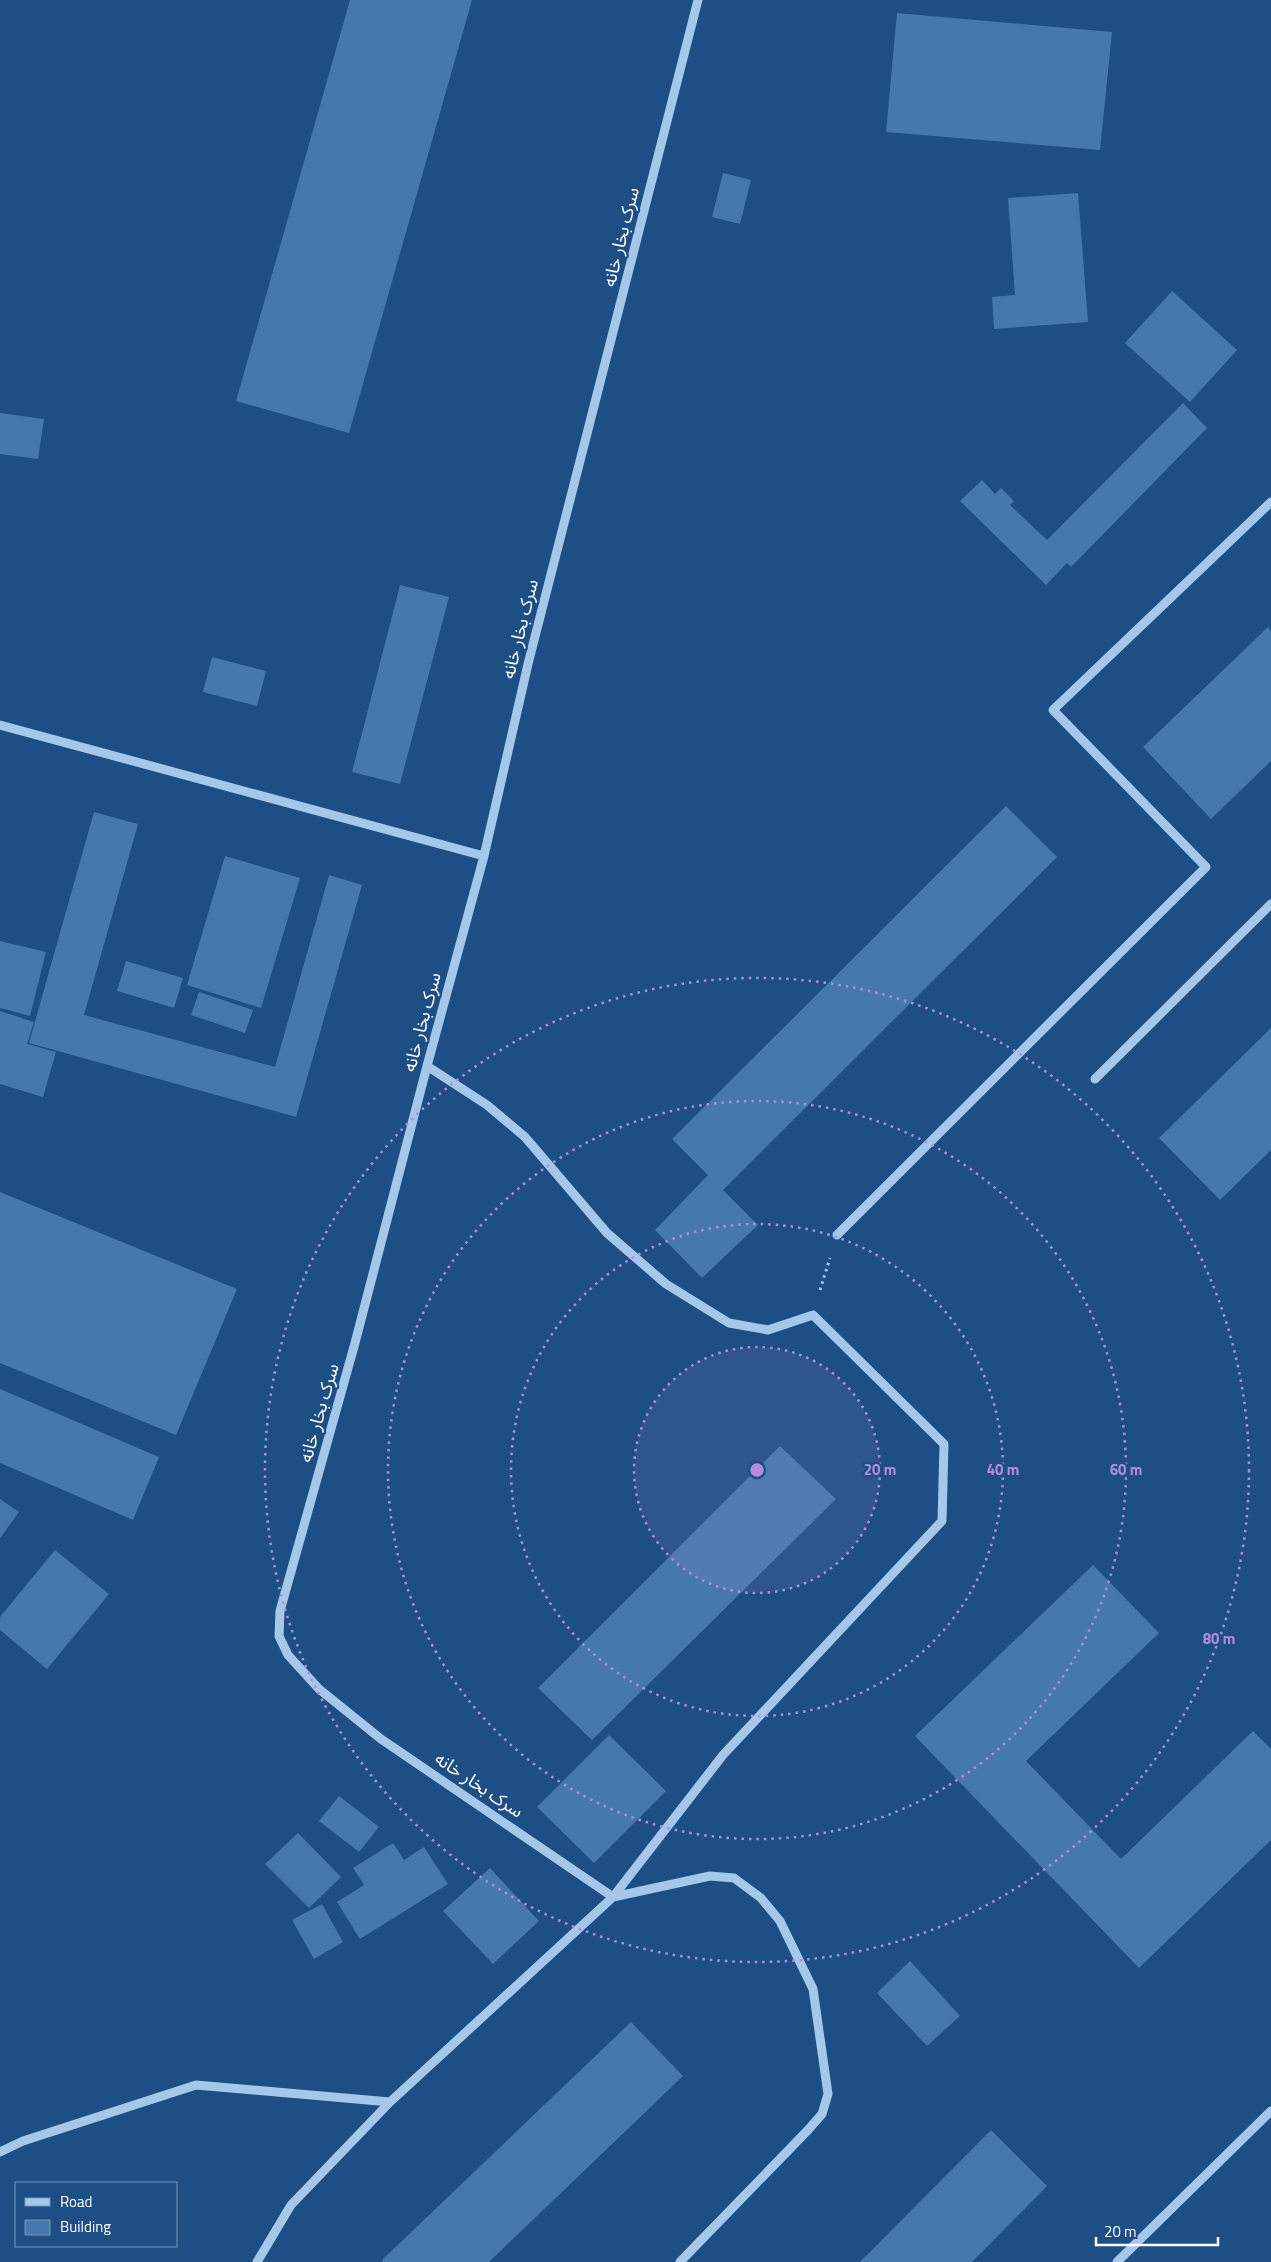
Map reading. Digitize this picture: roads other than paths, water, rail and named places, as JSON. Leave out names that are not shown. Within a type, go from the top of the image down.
[{"type":"street","name":"سرک بخار خانه","points":[[613,1897],[381,1739],[319,1689],[288,1655],[278,1636],[280,1611],[355,1343],[484,856],[528,664],[698,0]]},
{"type":"street","points":[[837,1235],[1206,867],[1053,710],[1271,502]]},
{"type":"street","points":[[0,725],[484,856]]},
{"type":"street","points":[[1095,1078],[1271,904]]},
{"type":"street","points":[[257,2262],[291,2205],[390,2102],[613,1897],[723,1755],[942,1522],[944,1444],[813,1315],[768,1330],[729,1323],[674,1288],[607,1233],[525,1137],[487,1105],[427,1066]]},
{"type":"street","points":[[613,1897],[710,1876],[734,1878],[761,1898],[780,1921],[814,1990],[828,2094],[822,2114],[680,2262]]},
{"type":"street","points":[[0,2152],[24,2141],[196,2084],[390,2102]]},
{"type":"street","points":[[1117,2262],[1271,2111]]}]
